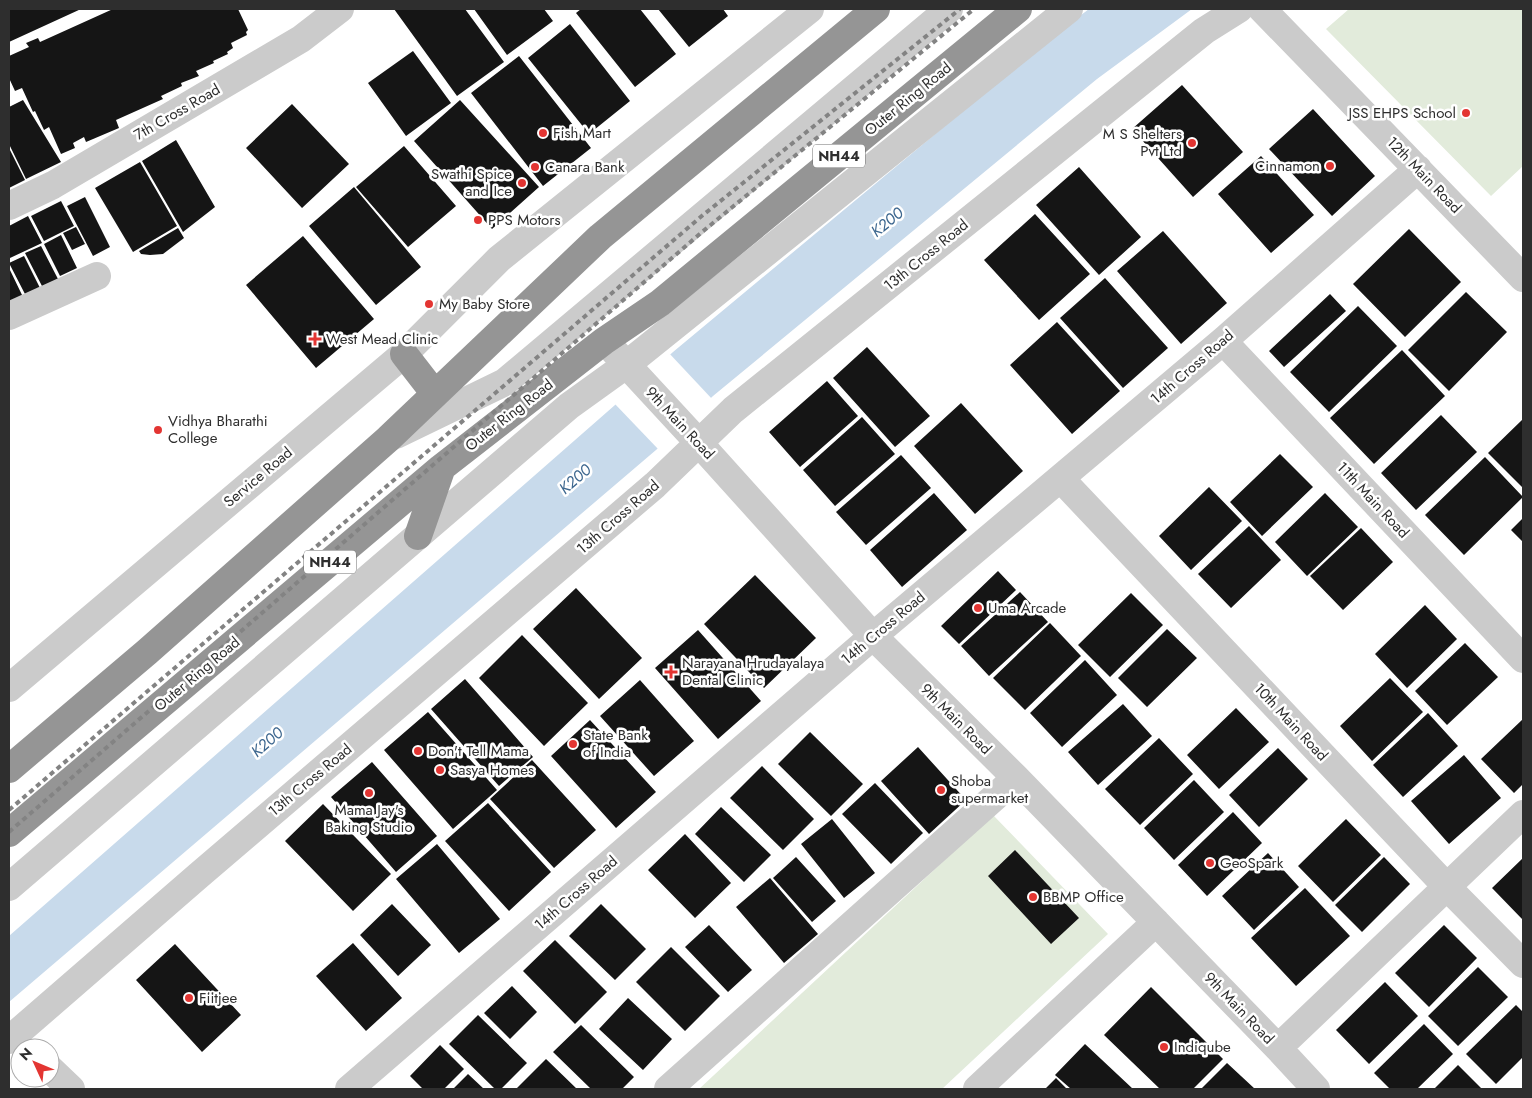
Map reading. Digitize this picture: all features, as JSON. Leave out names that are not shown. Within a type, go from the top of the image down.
[{"type":"highway","points":[[9,769],[147,652],[388,439],[600,237],[876,9]]},
{"type":"highway","name":"Outer Ring Road","points":[[9,834],[441,468],[604,341],[660,303],[1018,9]]},
{"type":"highway","points":[[404,354],[435,394]]},
{"type":"highway","points":[[418,536],[441,468]]},
{"type":"street","name":"7th Cross Road","points":[[9,206],[53,185],[301,39],[340,9]]},
{"type":"street","name":"Service Road","points":[[9,688],[404,354],[499,259],[810,9]]},
{"type":"street","points":[[388,439],[504,382],[950,9]]},
{"type":"street","points":[[9,886],[569,406],[631,370],[1069,9]]},
{"type":"street","name":"13th Cross Road","points":[[21,1038],[198,876],[655,486],[693,437],[733,410],[1196,38],[1239,9]]},
{"type":"street","name":"12th Main Road","points":[[1262,9],[1523,278]]},
{"type":"street","name":"14th Cross Road","points":[[357,1087],[873,636],[1223,341],[1418,169]]},
{"type":"street","points":[[9,316],[97,276]]},
{"type":"street","name":"9th Main Road","points":[[604,341],[873,636],[1016,778],[1278,1048],[1307,1086]]},
{"type":"street","name":"11th Main Road","points":[[1223,341],[1523,659]]},
{"type":"street","name":"10th Main Road","points":[[1061,479],[1447,887],[1523,964]]},
{"type":"street","points":[[668,1089],[1016,778]]},
{"type":"street","points":[[1278,1048],[1523,814]]},
{"type":"street","points":[[977,1089],[1156,922]]},
{"type":"street","points":[[60,1079],[71,1089]]},
{"type":"green space","name":"JSS EHPS School","points":[[1349,9],[1523,9],[1523,166],[1491,196],[1326,29]]},
{"type":"green space","points":[[993,815],[1108,934],[942,1089],[699,1089]]},
{"type":"water","name":"K200","points":[[1089,9],[1192,9],[1097,79],[713,396],[656,450],[9,1002],[9,936],[673,352],[1052,37]]},
{"type":"pier","points":[[668,352],[713,400],[659,450],[614,403]]},
{"type":"building","points":[[9,9],[81,9],[9,42]]},
{"type":"building","points":[[113,9],[238,9],[248,30],[246,32],[247,35],[231,43],[233,48],[227,52],[228,54],[196,71],[199,76],[181,83],[182,86],[161,96],[163,99],[116,120],[119,128],[86,142],[84,137],[73,143],[75,148],[61,154],[49,127],[44,130],[22,88],[15,91],[9,78],[9,56],[29,47],[26,43],[38,38],[40,42]]},
{"type":"building","points":[[394,9],[465,9],[504,62],[457,96]]},
{"type":"building","points":[[474,9],[544,9],[553,21],[507,55]]},
{"type":"building","points":[[581,9],[640,9],[676,54],[635,87],[576,13]]},
{"type":"building","points":[[658,9],[723,9],[728,16],[689,47]]},
{"type":"building","points":[[570,24],[630,101],[589,134],[528,58]]},
{"type":"building","points":[[413,51],[451,103],[406,136],[368,83]]},
{"type":"building","points":[[519,56],[591,148],[543,186],[471,93]]},
{"type":"building","points":[[1182,85],[1243,152],[1193,197],[1132,129]]},
{"type":"building","points":[[23,100],[61,162],[26,179],[9,144],[9,107]]},
{"type":"building","points":[[460,100],[539,187],[492,229],[414,141]]},
{"type":"building","points":[[292,104],[349,164],[302,208],[246,148]]},
{"type":"building","points":[[1313,109],[1375,176],[1332,216],[1269,149]]},
{"type":"building","points":[[176,140],[215,207],[183,232],[142,161]]},
{"type":"building","points":[[404,146],[456,206],[408,247],[356,187]]},
{"type":"building","points":[[9,148],[25,180],[9,188]]},
{"type":"building","points":[[1261,156],[1314,215],[1271,253],[1218,194]]},
{"type":"building","points":[[140,162],[177,226],[133,252],[95,188]]},
{"type":"building","points":[[1079,167],[1141,237],[1099,275],[1036,205]]},
{"type":"building","points":[[354,187],[421,267],[376,305],[309,226]]},
{"type":"building","points":[[85,197],[110,247],[93,256],[67,206]]},
{"type":"building","points":[[61,201],[74,226],[44,241],[31,216]]},
{"type":"building","points":[[1035,214],[1090,274],[1039,320],[984,260]]},
{"type":"building","points":[[28,216],[42,243],[10,258],[9,226]]},
{"type":"building","points":[[76,227],[85,244],[72,250],[63,233]]},
{"type":"building","points":[[178,228],[184,238],[163,254],[141,254],[139,251]]},
{"type":"building","points":[[1409,229],[1461,282],[1405,337],[1353,284]]},
{"type":"building","points":[[1163,231],[1227,303],[1181,344],[1117,271]]},
{"type":"building","points":[[61,235],[77,268],[60,276],[44,244]]},
{"type":"building","points":[[303,236],[374,319],[316,368],[246,285]]},
{"type":"building","points":[[41,246],[58,279],[43,288],[25,253]]},
{"type":"building","points":[[24,256],[40,288],[26,296],[9,263]]},
{"type":"building","points":[[9,268],[23,297],[9,305]]},
{"type":"building","points":[[1105,278],[1168,348],[1123,388],[1060,318]]},
{"type":"building","points":[[1466,292],[1507,332],[1449,391],[1408,350]]},
{"type":"building","points":[[1330,294],[1346,311],[1284,367],[1269,351]]},
{"type":"building","points":[[1358,306],[1397,346],[1329,412],[1290,372]]},
{"type":"building","points":[[1057,322],[1120,391],[1072,434],[1010,365]]},
{"type":"building","points":[[867,347],[930,416],[895,447],[833,378]]},
{"type":"building","points":[[1402,350],[1445,396],[1374,464],[1330,418]]},
{"type":"building","points":[[827,381],[858,416],[800,467],[769,432]]},
{"type":"building","points":[[961,403],[1023,471],[975,514],[914,446]]},
{"type":"building","points":[[1441,415],[1477,452],[1416,510],[1381,473]]},
{"type":"building","points":[[862,417],[895,454],[835,506],[803,470]]},
{"type":"building","points":[[1523,419],[1523,488],[1488,453]]},
{"type":"building","points":[[1280,454],[1313,487],[1262,536],[1230,502]]},
{"type":"building","points":[[901,455],[931,488],[866,545],[836,512]]},
{"type":"building","points":[[1485,457],[1523,497],[1464,555],[1425,515]]},
{"type":"building","points":[[1209,487],[1242,521],[1191,570],[1159,536]]},
{"type":"building","points":[[934,493],[967,530],[902,587],[870,550]]},
{"type":"building","points":[[1325,493],[1358,527],[1307,576],[1275,542]]},
{"type":"building","points":[[1523,518],[1523,542],[1511,530]]},
{"type":"building","points":[[1249,526],[1281,560],[1231,608],[1198,574]]},
{"type":"building","points":[[1361,528],[1393,562],[1343,610],[1310,576]]},
{"type":"building","name":"Uma Arcade","points":[[998,571],[1016,590],[959,644],[941,626]]},
{"type":"building","points":[[755,575],[816,638],[764,688],[704,624]]},
{"type":"building","points":[[576,588],[642,658],[599,699],[533,629]]},
{"type":"building","points":[[1020,592],[1048,622],[989,676],[961,646]]},
{"type":"building","points":[[1131,593],[1163,625],[1110,677],[1078,645]]},
{"type":"building","points":[[1425,605],[1457,639],[1407,688],[1375,654]]},
{"type":"building","points":[[1050,623],[1081,656],[1025,710],[993,678]]},
{"type":"building","points":[[1167,629],[1197,658],[1147,707],[1118,678]]},
{"type":"building","points":[[698,630],[761,701],[718,739],[655,668]]},
{"type":"building","points":[[522,635],[588,703],[544,746],[479,678]]},
{"type":"building","points":[[1465,643],[1498,677],[1447,725],[1415,691]]},
{"type":"building","points":[[1085,660],[1117,695],[1062,747],[1030,713]]},
{"type":"building","points":[[1390,678],[1423,712],[1372,761],[1340,726]]},
{"type":"building","points":[[465,679],[533,757],[499,786],[431,709]]},
{"type":"building","points":[[640,680],[694,741],[654,776],[600,716]]},
{"type":"building","points":[[1123,704],[1152,736],[1098,785],[1068,752]]},
{"type":"building","points":[[1236,708],[1269,742],[1219,789],[1187,755]]},
{"type":"building","name":"Sasya Homes","points":[[428,712],[497,790],[453,829],[384,750]]},
{"type":"building","points":[[1428,713],[1458,746],[1403,797],[1373,765]]},
{"type":"building","points":[[1523,719],[1523,784],[1514,793],[1481,759]]},
{"type":"building","points":[[590,720],[656,792],[616,828],[551,756]]},
{"type":"building","points":[[810,732],[863,784],[831,816],[778,764]]},
{"type":"building","points":[[1159,738],[1193,774],[1140,825],[1105,789]]},
{"type":"building","points":[[918,747],[966,800],[929,834],[881,781]]},
{"type":"building","points":[[1278,748],[1308,779],[1259,827],[1229,795]]},
{"type":"building","points":[[1464,755],[1501,798],[1449,844],[1411,801]]},
{"type":"building","points":[[532,760],[596,830],[554,868],[490,799]]},
{"type":"building","points":[[372,762],[437,836],[396,872],[331,797]]},
{"type":"building","points":[[762,766],[814,819],[783,850],[730,798]]},
{"type":"building","points":[[1194,780],[1224,812],[1174,860],[1144,828]]},
{"type":"building","points":[[875,783],[923,833],[891,864],[842,814]]},
{"type":"building","points":[[488,803],[551,872],[509,911],[445,841]]},
{"type":"building","points":[[323,804],[391,874],[353,911],[285,841]]},
{"type":"building","points":[[721,807],[771,855],[744,882],[695,834]]},
{"type":"building","points":[[1233,812],[1262,843],[1207,896],[1178,865]]},
{"type":"building","points":[[832,819],[875,873],[844,898],[801,844]]},
{"type":"building","points":[[1346,819],[1381,855],[1333,902],[1298,866]]},
{"type":"building","points":[[685,834],[731,883],[695,918],[648,870]]},
{"type":"building","points":[[437,844],[500,919],[459,953],[396,879]]},
{"type":"building","name":"BBMP Office","points":[[1015,850],[1079,918],[1051,944],[988,876]]},
{"type":"building","points":[[1268,853],[1299,887],[1254,930],[1222,896]]},
{"type":"building","points":[[796,857],[836,901],[812,922],[773,878]]},
{"type":"building","points":[[1384,857],[1410,884],[1362,932],[1335,905]]},
{"type":"building","points":[[1523,858],[1523,920],[1492,888]]},
{"type":"building","points":[[770,878],[818,934],[784,963],[736,907]]},
{"type":"building","points":[[1305,888],[1350,936],[1296,986],[1251,938]]},
{"type":"building","points":[[392,904],[431,945],[398,976],[360,935]]},
{"type":"building","points":[[601,904],[646,949],[615,980],[569,936]]},
{"type":"building","points":[[709,925],[752,970],[728,992],[685,947]]},
{"type":"building","points":[[1444,925],[1477,958],[1429,1007],[1395,973]]},
{"type":"building","points":[[555,940],[607,992],[575,1024],[523,971]]},
{"type":"building","points":[[353,943],[402,998],[366,1031],[316,976]]},
{"type":"building","name":"Fiitjee","points":[[175,944],[241,1015],[202,1052],[136,980]]},
{"type":"building","points":[[671,947],[720,996],[685,1031],[636,982]]},
{"type":"building","points":[[1478,967],[1508,997],[1458,1046],[1428,1016]]},
{"type":"building","points":[[1385,982],[1418,1016],[1369,1064],[1336,1030]]},
{"type":"building","points":[[512,986],[537,1012],[510,1039],[484,1013]]},
{"type":"building","name":"Indiqube","points":[[1151,987],[1223,1059],[1193,1089],[1160,1089],[1104,1035]]},
{"type":"building","points":[[628,998],[672,1039],[643,1070],[599,1029]]},
{"type":"building","points":[[1516,1005],[1523,1012],[1523,1057],[1496,1084],[1466,1054]]},
{"type":"building","points":[[478,1015],[527,1063],[501,1089],[495,1089],[449,1044]]},
{"type":"building","points":[[1424,1024],[1453,1054],[1417,1089],[1390,1089],[1374,1073]]},
{"type":"building","points":[[581,1025],[634,1077],[622,1089],[591,1089],[553,1052]]},
{"type":"building","points":[[1085,1044],[1133,1089],[1071,1089],[1055,1075]]},
{"type":"building","points":[[440,1045],[464,1069],[444,1089],[423,1089],[410,1076]]},
{"type":"building","points":[[546,1059],[577,1089],[516,1089]]},
{"type":"building","points":[[1227,1063],[1255,1089],[1201,1089]]},
{"type":"building","points":[[1458,1065],[1482,1089],[1434,1089]]},
{"type":"building","points":[[468,1074],[484,1089],[453,1089]]},
{"type":"building","points":[[1056,1078],[1067,1089],[1045,1089]]},
{"type":"railway","points":[[9,810],[703,215],[960,9]]},
{"type":"railway","points":[[9,832],[702,232],[974,9]]},
{"type":"place","name":"JSS EHPS School","points":[[1466,113]]},
{"type":"place","name":"Fish Mart","points":[[543,133]]},
{"type":"place","name":"M S Shelters Pvt Ltd","points":[[1192,143]]},
{"type":"place","name":"Cinnamon","points":[[1330,166]]},
{"type":"place","name":"Canara Bank","points":[[535,167]]},
{"type":"place","name":"Swathi Spice and Ice","points":[[522,183]]},
{"type":"place","name":"PPS Motors","points":[[478,220]]},
{"type":"place","name":"My Baby Store","points":[[429,304]]},
{"type":"place","name":"West Mead Clinic","points":[[315,339]]},
{"type":"place","name":"Vidhya Bharathi College","points":[[158,430]]},
{"type":"place","name":"Uma Arcade","points":[[978,608]]},
{"type":"place","name":"Narayana Hrudayalaya Dental Clinic","points":[[671,672]]},
{"type":"place","name":"State Bank of India","points":[[573,744]]},
{"type":"place","name":"Don't Tell Mama","points":[[418,751]]},
{"type":"place","name":"Sasya Homes","points":[[440,770]]},
{"type":"place","name":"Shoba supermarket","points":[[941,790]]},
{"type":"place","name":"Mama Jay's Baking Studio","points":[[369,793]]},
{"type":"place","name":"GeoSpark","points":[[1210,863]]},
{"type":"place","name":"BBMP Office","points":[[1033,897]]},
{"type":"place","name":"Fiitjee","points":[[189,998]]},
{"type":"place","name":"Indiqube","points":[[1164,1047]]}]
